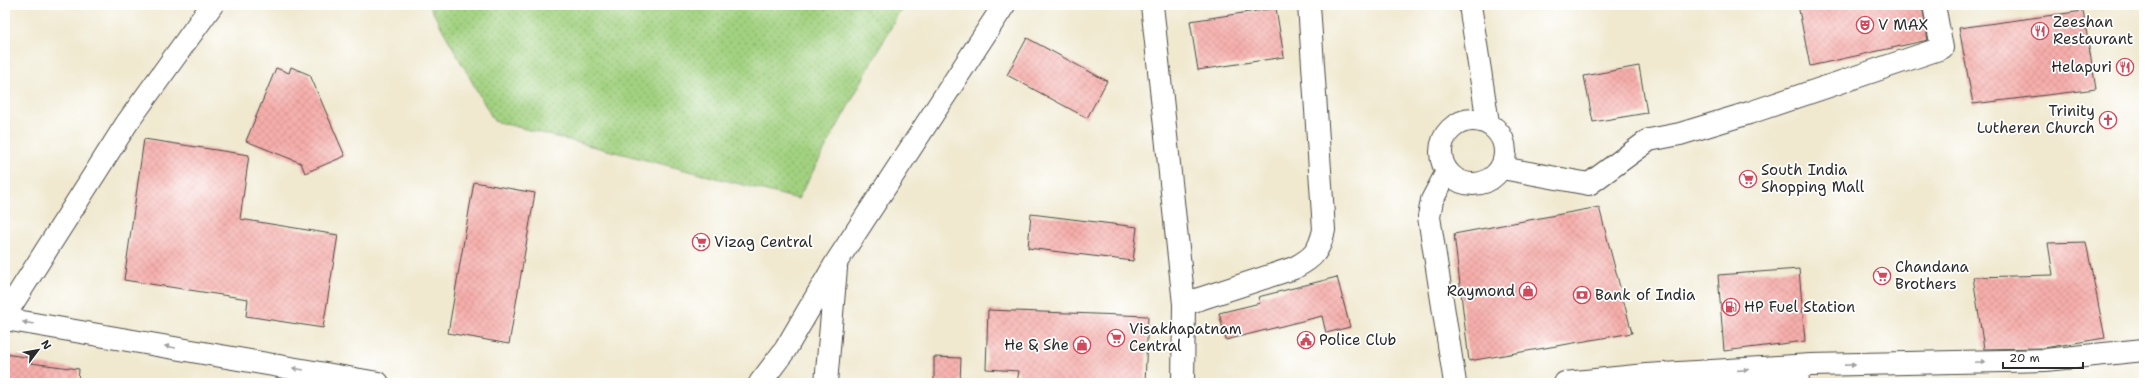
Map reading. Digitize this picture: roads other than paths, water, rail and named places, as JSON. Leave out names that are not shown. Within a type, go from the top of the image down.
[{"type":"street","points":[[5,315],[126,123],[212,5]]},
{"type":"street","points":[[760,383],[785,350],[837,261],[1004,5]]},
{"type":"street","points":[[1152,5],[1184,304],[1183,383]]},
{"type":"street","points":[[1184,304],[1294,268],[1309,260],[1320,246],[1324,230],[1309,5]]},
{"type":"street","points":[[1470,5],[1488,123]]},
{"type":"street","points":[[1502,168],[1589,184],[1649,140],[1680,134],[1749,113],[1942,48],[1934,5]]},
{"type":"street","points":[[1478,119],[1488,123],[1496,129],[1504,142],[1506,158],[1502,168],[1496,176],[1487,182],[1466,184],[1447,172],[1442,162],[1441,151],[1443,140],[1448,130],[1467,120],[1478,119]]},
{"type":"street","points":[[1447,172],[1432,200],[1429,217],[1455,383]]},
{"type":"street","points":[[826,383],[837,261]]},
{"type":"street","points":[[5,319],[378,383]]},
{"type":"street","points":[[1565,383],[1632,376],[1829,374],[2046,360],[2144,350]]},
{"type":"place","name":"V MAX","points":[[1865,25]]},
{"type":"place","name":"Zeeshan Restaurant","points":[[2040,31]]},
{"type":"place","name":"Helapuri","points":[[2125,67]]},
{"type":"place","name":"Trinity Lutheren Church","points":[[2108,120]]},
{"type":"place","name":"South India Shopping Mall","points":[[1748,179]]},
{"type":"place","name":"Vizag Central","points":[[701,242]]},
{"type":"place","name":"Chandana Brothers","points":[[1882,276]]},
{"type":"place","name":"Raymond","points":[[1528,291]]},
{"type":"place","name":"Bank of India","points":[[1582,295]]},
{"type":"place","name":"HP Fuel Station","points":[[1731,307]]},
{"type":"place","name":"Visakhapatnam Central","points":[[1116,338]]},
{"type":"place","name":"Police Club","points":[[1306,340]]},
{"type":"place","name":"He & She","points":[[1082,345]]}]
